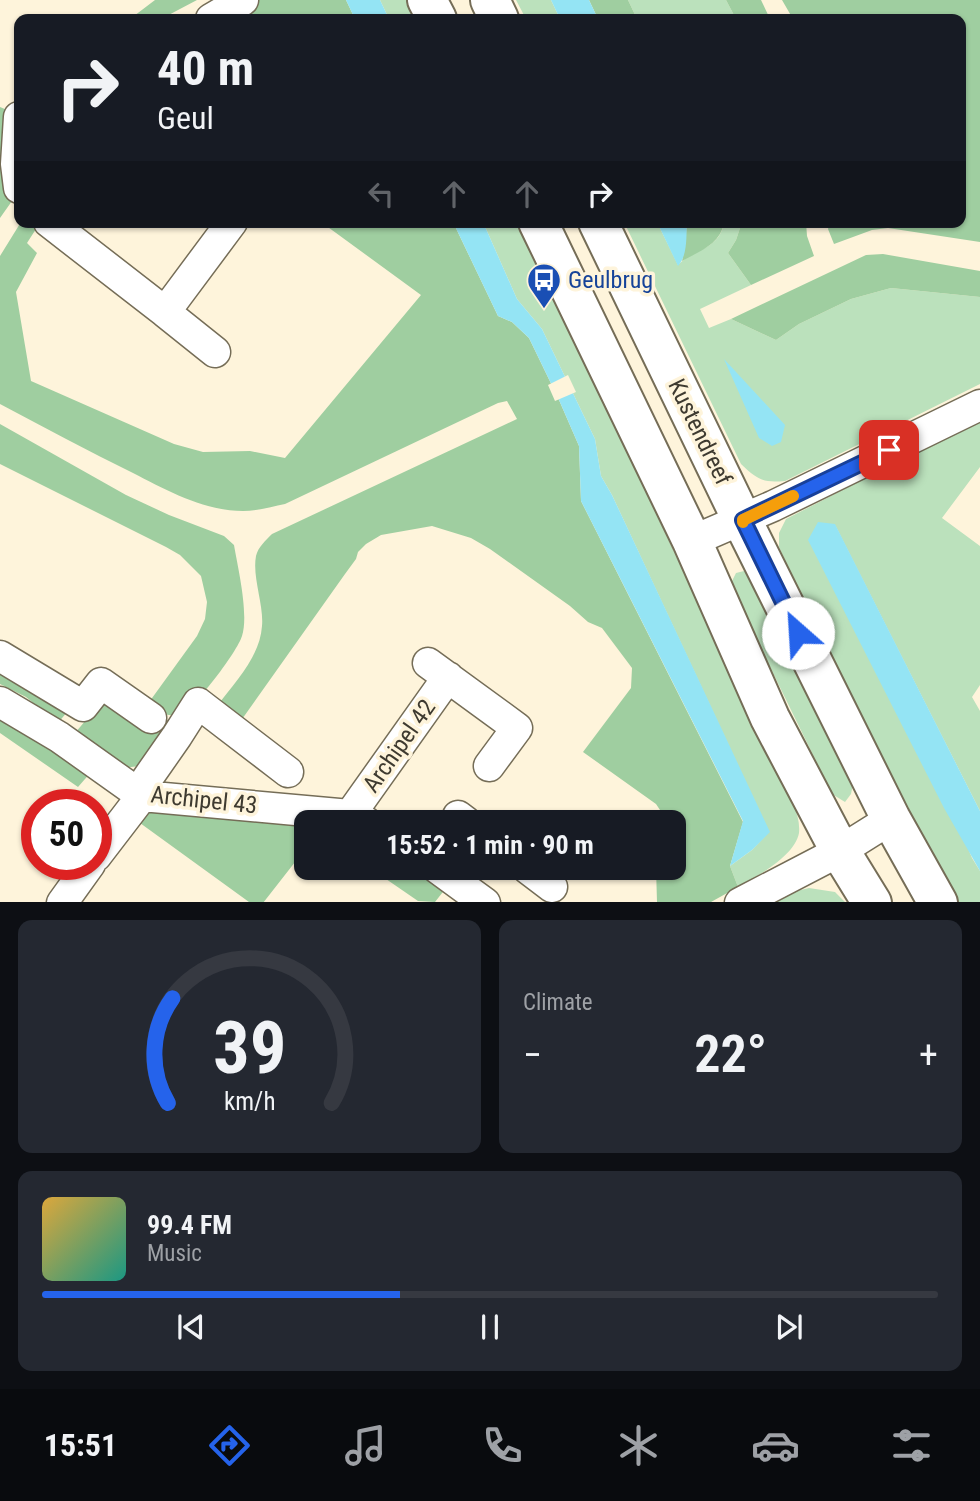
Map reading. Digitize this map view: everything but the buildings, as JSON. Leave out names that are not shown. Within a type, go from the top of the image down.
[{"type":"main road","points":[[541,228],[692,541],[770,718],[840,851],[872,902]]},
{"type":"main road","name":"Kustendreef","points":[[601,228],[891,819],[938,902]]},
{"type":"street","points":[[219,14],[243,0]]},
{"type":"street","points":[[57,228],[215,352]]},
{"type":"street","points":[[165,312],[228,228]]},
{"type":"street","points":[[692,541],[743,520],[980,405]]},
{"type":"street","points":[[0,656],[83,706]]},
{"type":"street","name":"Archipel 42","points":[[363,810],[438,670],[517,728],[489,766]]},
{"type":"street","points":[[59,737],[102,683],[151,718]]},
{"type":"street","name":"Archipel 43","points":[[0,702],[59,737],[142,796],[300,810]]},
{"type":"street","points":[[112,835],[142,796],[147,779],[198,703],[288,772]]},
{"type":"street","points":[[740,902],[840,851],[891,819]]},
{"type":"street","points":[[62,902],[78,880]]},
{"type":"street","points":[[456,880],[472,890]]},
{"type":"street","points":[[543,880],[552,887]]},
{"type":"green space","points":[[155,0],[197,0],[170,14],[137,14]]},
{"type":"green space","points":[[258,0],[346,0],[353,14],[234,14]]},
{"type":"green space","points":[[380,0],[411,0],[418,14],[387,14]]},
{"type":"green space","points":[[516,0],[551,0],[558,14],[523,14]]},
{"type":"green space","points":[[589,0],[628,0],[635,14],[596,14]]},
{"type":"green space","points":[[628,0],[726,0],[733,14],[635,14]]},
{"type":"green space","points":[[726,0],[761,0],[768,14],[733,14]]},
{"type":"green space","points":[[782,0],[980,0],[980,242],[888,228],[966,228],[966,14],[790,14]]},
{"type":"green space","points":[[0,107],[12,112],[6,179],[12,201],[0,218]]},
{"type":"green space","points":[[17,228],[36,229],[27,243],[37,253],[16,292],[31,381],[174,444],[203,452],[250,451],[285,458],[421,295],[329,228],[456,228],[498,316],[512,322],[529,338],[559,400],[579,446],[581,501],[743,822],[730,866],[738,887],[711,902],[657,902],[656,880],[686,880],[686,810],[660,810],[656,804],[583,752],[631,688],[632,668],[602,628],[588,622],[570,606],[471,538],[432,526],[381,535],[366,544],[240,722],[217,706],[246,669],[257,648],[262,618],[256,556],[272,534],[517,419],[507,401],[285,504],[243,511],[214,507],[186,498],[0,404],[0,256]]},
{"type":"green space","points":[[486,228],[521,228],[794,805],[799,826],[796,842],[774,865],[738,887],[730,866],[752,850],[769,832],[601,476],[595,439],[542,329],[517,299]]},
{"type":"green space","points":[[627,228],[660,228],[678,265],[712,243],[723,228],[740,228],[728,253],[751,285],[700,309],[709,328],[731,319],[776,340],[799,324],[851,299],[891,288],[980,297],[980,384],[785,481],[761,479],[741,464]]},
{"type":"green space","points":[[686,228],[722,228],[714,241],[682,261]]},
{"type":"green space","points":[[740,228],[806,228],[814,256],[751,285],[728,253]]},
{"type":"green space","points":[[888,228],[872,230],[834,244],[828,229]]},
{"type":"green space","points":[[883,254],[980,271],[980,297],[891,288],[851,299],[799,324],[776,340],[731,319],[866,255]]},
{"type":"green space","points":[[980,420],[980,467],[942,518],[980,546],[980,685],[972,697],[980,711],[980,811],[835,525],[972,858],[980,871],[980,902],[955,902],[859,724],[779,547],[779,533],[786,519]]},
{"type":"green space","points":[[0,424],[126,495],[224,536],[234,545],[244,604],[242,636],[216,678],[182,713],[169,715],[147,705],[197,636],[205,619],[207,602],[201,576],[180,555],[166,547],[0,464]]},
{"type":"green space","points":[[744,571],[754,578],[853,784],[851,794],[845,802],[832,794],[730,585],[736,573]]},
{"type":"green space","points":[[0,662],[72,706],[58,723],[26,697],[0,684]]},
{"type":"green space","points":[[102,701],[149,725],[164,737],[140,766],[122,768],[75,733]]},
{"type":"green space","points":[[0,714],[92,771],[78,787],[0,733]]},
{"type":"green space","points":[[154,808],[294,821],[294,863],[264,902],[249,902],[140,823]]},
{"type":"green space","points":[[387,880],[434,880],[446,888],[435,902],[418,901]]},
{"type":"green space","points":[[809,888],[835,892],[845,902],[765,902],[776,896]]},
{"type":"water","points":[[346,0],[380,0],[387,14],[353,14]]},
{"type":"water","points":[[551,0],[589,0],[596,14],[558,14]]},
{"type":"water","points":[[456,228],[486,228],[517,299],[542,329],[595,439],[601,476],[770,832],[730,866],[743,821],[581,501],[579,446],[529,338],[512,322],[498,316]]},
{"type":"water","points":[[660,228],[687,228],[685,251],[678,266]]},
{"type":"water","points":[[724,359],[785,425],[781,442],[772,446],[759,438]]},
{"type":"water","points":[[818,522],[835,524],[980,811],[980,871],[944,808],[808,540]]},
{"type":"pier","points":[[568,375],[576,392],[555,401],[548,385]]},
{"type":"slow traffic","points":[[743,522],[793,496]]},
{"type":"place","name":"Geulbrug","points":[[544,310]]},
{"type":"route","points":[[798,633],[743,520],[889,450]]}]
